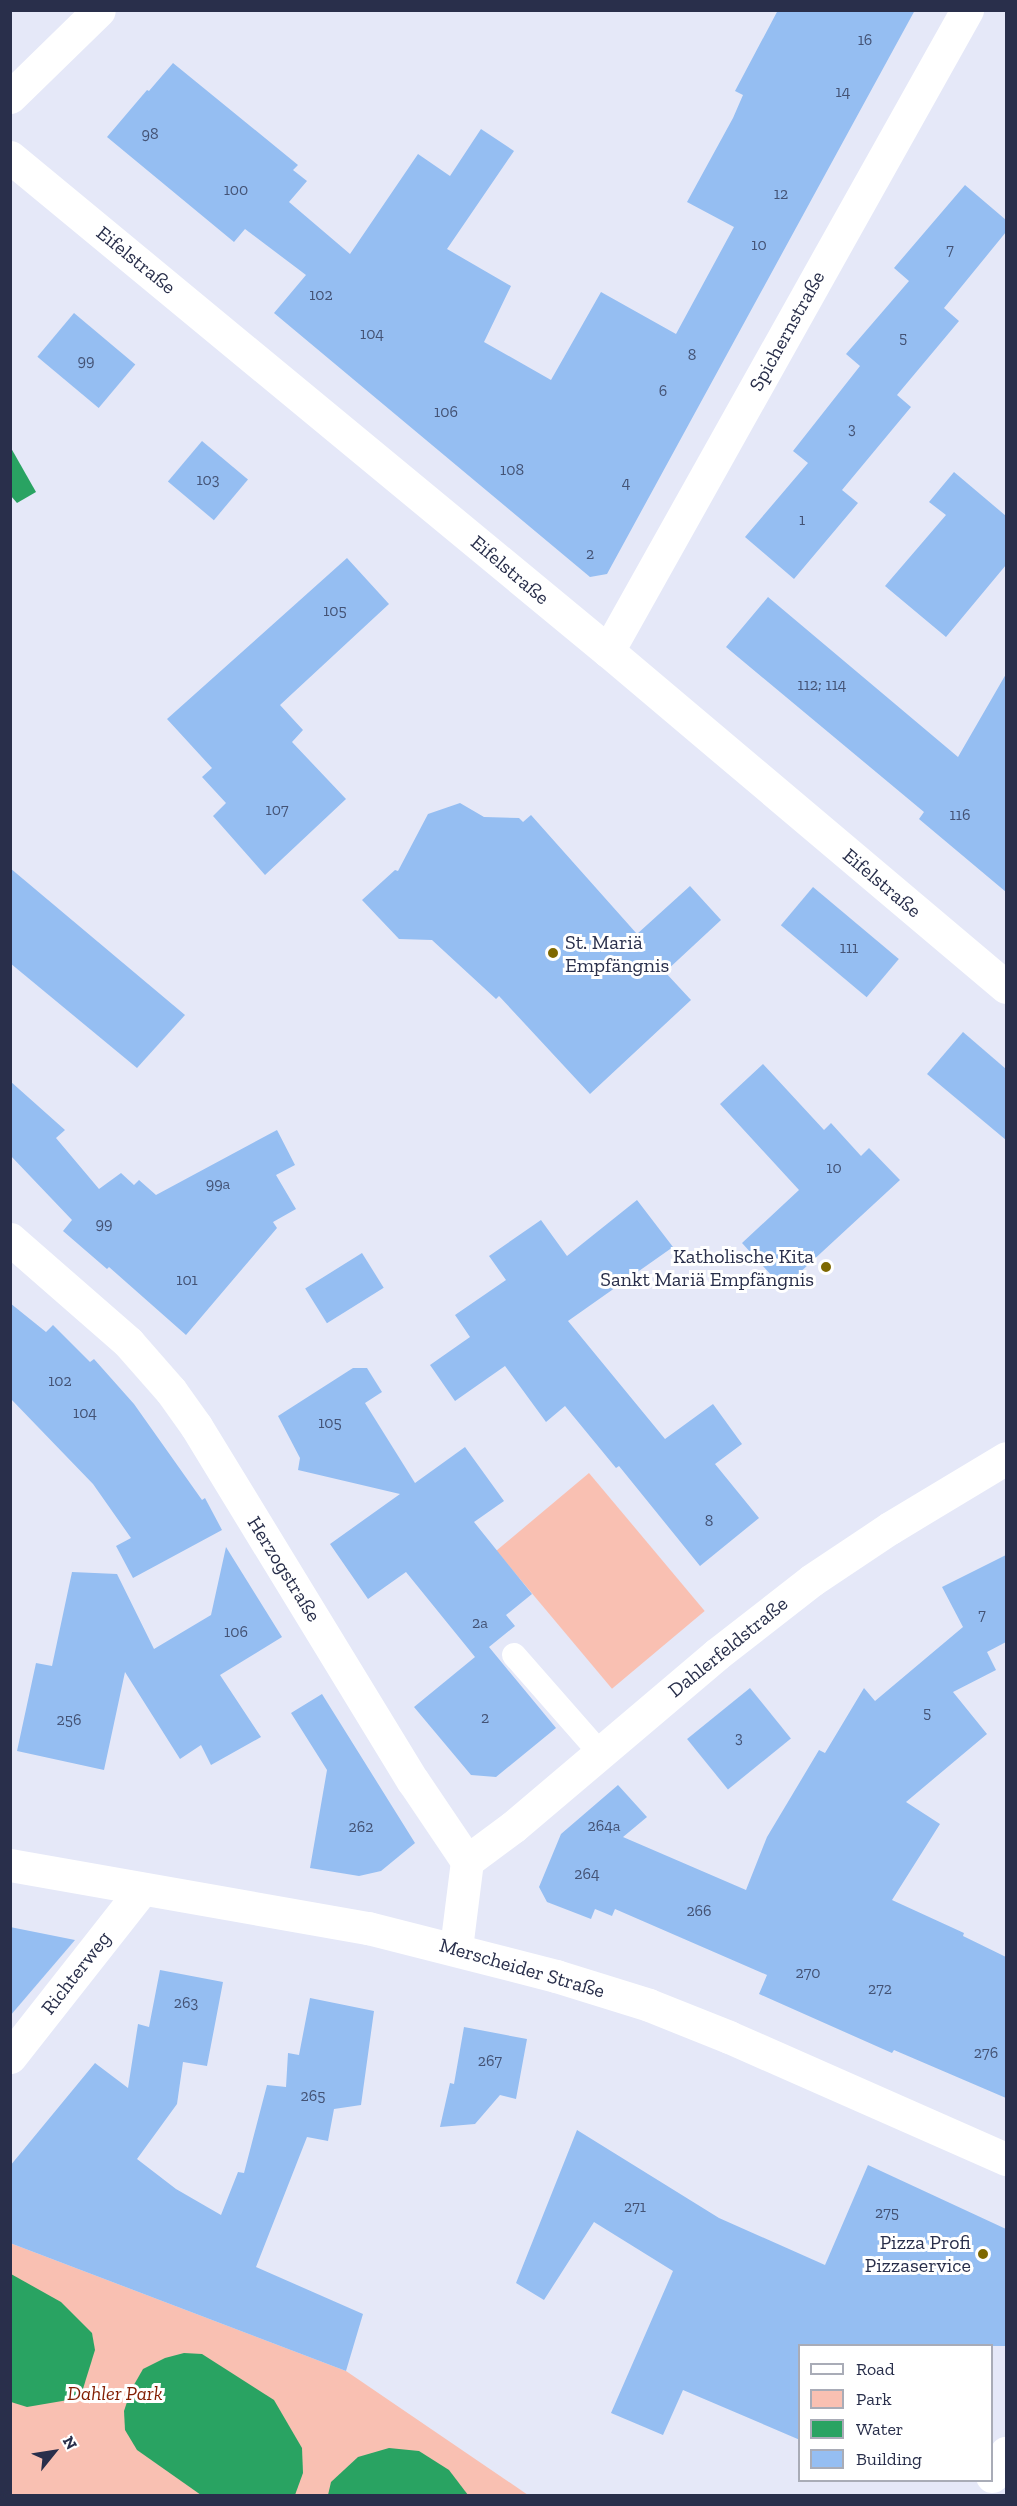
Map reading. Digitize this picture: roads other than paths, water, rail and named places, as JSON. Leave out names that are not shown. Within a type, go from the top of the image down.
[{"type":"street","points":[[10,97],[99,10]]},
{"type":"street","name":"Spichernstraße","points":[[608,651],[968,10]]},
{"type":"street","name":"Eifelstraße","points":[[13,163],[608,651],[1006,987]]},
{"type":"street","name":"Herzogstraße","points":[[10,1239],[128,1342],[171,1391],[196,1426],[413,1782],[467,1861]]},
{"type":"street","name":"Dahlerfeldstraße","points":[[467,1861],[513,1827],[739,1636],[849,1554],[1006,1458]]},
{"type":"street","points":[[456,1948],[467,1861]]},
{"type":"street","name":"Merscheider Straße","points":[[10,1865],[368,1928],[456,1948],[649,2005],[729,2037],[1006,2160]]},
{"type":"street","name":"Richterweg","points":[[10,2057],[142,1889]]},
{"type":"street","points":[[993,2474],[1006,2453]]},
{"type":"street","points":[[977,2496],[987,2482]]},
{"type":"lane","points":[[514,1655],[600,1753]]},
{"type":"water","points":[[11,448],[36,492],[17,503],[11,496]]},
{"type":"water","points":[[11,2274],[61,2302],[92,2333],[95,2350],[82,2392],[68,2400],[27,2407],[11,2402]]},
{"type":"water","points":[[184,2353],[202,2354],[274,2400],[302,2448],[303,2473],[295,2495],[201,2495],[137,2450],[125,2430],[124,2411],[131,2390],[143,2369],[165,2358]]},
{"type":"water","points":[[389,2448],[419,2451],[449,2470],[468,2495],[328,2495],[331,2482],[358,2457]]},
{"type":"place","name":"St. Mariä Empfängnis","points":[[553,953]]},
{"type":"place","name":"Katholische Kita Sankt Mariä Empfängnis","points":[[826,1267]]},
{"type":"place","name":"Pizza Profi Pizzaservice","points":[[983,2254]]},
{"type":"park label","name":"Dahler Park","points":[[115,2393]]}]
